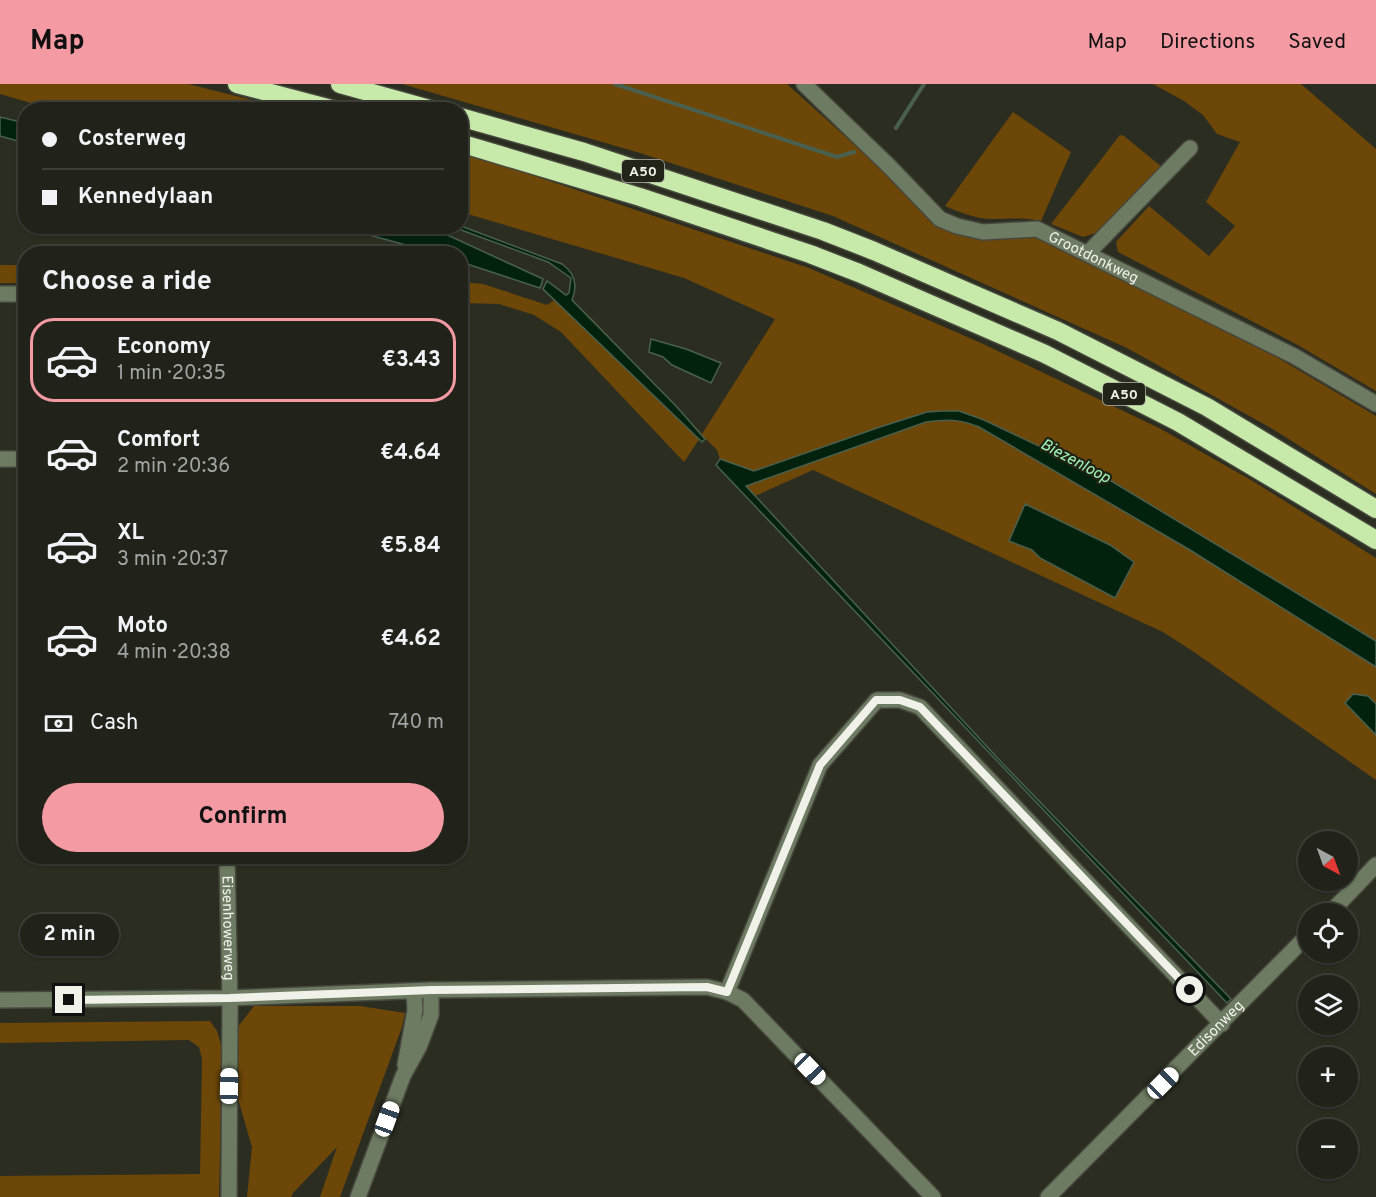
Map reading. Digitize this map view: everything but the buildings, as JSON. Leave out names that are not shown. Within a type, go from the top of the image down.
[{"type":"highway","points":[[237,84],[305,102]]},
{"type":"highway","points":[[340,84],[404,102]]},
{"type":"highway","name":"A50","points":[[468,119],[584,152],[823,231],[874,251],[1058,331],[1207,407],[1376,508]]},
{"type":"highway","name":"A50","points":[[468,146],[640,197],[810,254],[859,273],[1045,354],[1178,422],[1376,540]]},
{"type":"street","name":"Grootdonkweg","points":[[804,84],[940,219],[983,232],[1037,229],[1294,357],[1376,404]]},
{"type":"street","points":[[1088,253],[1190,148]]},
{"type":"street","points":[[0,294],[18,294]]},
{"type":"street","points":[[0,459],[18,459]]},
{"type":"street","points":[[727,992],[820,765],[876,700],[900,700],[920,707],[1222,1024]]},
{"type":"street","name":"Eisenhowerweg","points":[[227,864],[230,998],[229,1197]]},
{"type":"street","points":[[1340,903],[1376,865]]},
{"type":"street","name":"Edisonweg","points":[[1048,1197],[1298,945]]},
{"type":"street","points":[[0,1000],[230,998],[431,990],[707,987],[727,992],[743,1000],[933,1197]]},
{"type":"street","points":[[358,1197],[403,1076],[419,1047],[431,1015],[431,990]]},
{"type":"street","points":[[403,1076],[415,1010],[414,991]]},
{"type":"shaded area","points":[[0,84],[188,84],[260,102],[28,102],[0,94]]},
{"type":"shaded area","points":[[402,84],[787,84],[858,148],[892,174],[938,220],[1028,233],[1046,239],[1049,244],[1120,277],[1280,359],[1376,416],[1376,494],[1271,428],[1127,348],[833,216],[640,153]]},
{"type":"shaded area","points":[[1153,84],[1301,84],[1376,149],[1376,391],[1296,344],[1118,252],[1116,242],[1149,206],[1209,256],[1235,226],[1206,202],[1240,142],[1217,134],[1203,115],[1184,101]]},
{"type":"shaded area","points":[[1013,112],[1071,152],[1041,221],[990,219],[945,206]]},
{"type":"shaded area","points":[[0,117],[18,121],[18,141],[0,136]]},
{"type":"shaded area","points":[[1120,135],[1163,168],[1099,232],[1083,237],[1051,224]]},
{"type":"shaded area","points":[[468,156],[487,160],[809,268],[981,343],[1161,429],[1251,480],[1376,558],[1376,641],[1108,479],[984,420],[959,411],[927,412],[753,471],[720,459],[717,450],[702,435],[684,462],[561,332],[534,315],[499,304],[468,303],[468,283],[483,284],[547,305],[553,301],[560,290],[592,319],[702,434],[775,319],[684,278],[468,214]]},
{"type":"shaded area","points":[[468,229],[562,264],[570,271],[575,289],[572,300],[677,407],[705,439],[702,442],[543,289],[547,281],[566,295],[569,293],[571,278],[548,262],[468,233]]},
{"type":"shaded area","points":[[366,234],[445,234],[543,279],[540,288],[468,264],[468,246],[409,246]]},
{"type":"shaded area","points":[[0,265],[18,265],[18,283],[0,283]]},
{"type":"shaded area","points":[[651,339],[686,349],[721,363],[711,383],[649,352]]},
{"type":"shaded area","points":[[959,411],[984,420],[1108,479],[1376,641],[1376,667],[1190,550],[979,427],[965,422],[947,420],[926,422],[746,486],[1004,765],[1231,999],[1227,1003],[716,465],[720,459],[754,471],[927,412]]},
{"type":"shaded area","points":[[942,419],[961,420],[979,427],[1190,550],[1376,667],[1376,704],[1368,696],[1345,703],[1376,735],[1376,780],[1163,632],[813,470],[755,496],[746,486],[926,422]],"holes":[[[1026,504],[1134,563],[1115,598],[1040,558],[1032,550],[1009,541]]]},
{"type":"shaded area","points":[[1025,504],[1110,545],[1134,562],[1115,598],[1040,558],[1032,550],[1009,541]]},
{"type":"shaded area","points":[[1353,694],[1368,696],[1376,704],[1376,735],[1345,703]]},
{"type":"shaded area","points":[[254,1006],[360,1006],[405,1013],[402,1027],[340,1197],[320,1197],[337,1147],[291,1197],[247,1197],[252,1147],[236,1092],[237,1028]]},
{"type":"shaded area","points":[[210,1021],[217,1031],[222,1048],[219,1197],[0,1197],[0,1176],[200,1174],[202,1059],[199,1047],[189,1040],[0,1043],[0,1023]]},
{"type":"waterway","points":[[615,84],[837,157],[854,152]]},
{"type":"waterway","points":[[896,128],[924,84]]},
{"type":"route","points":[[69,1000],[230,998],[431,990],[707,987],[727,992],[820,765],[876,700],[900,700],[920,707],[1190,990]]},
{"type":"water label","name":"Biezenloop","points":[[1076,460]]}]
